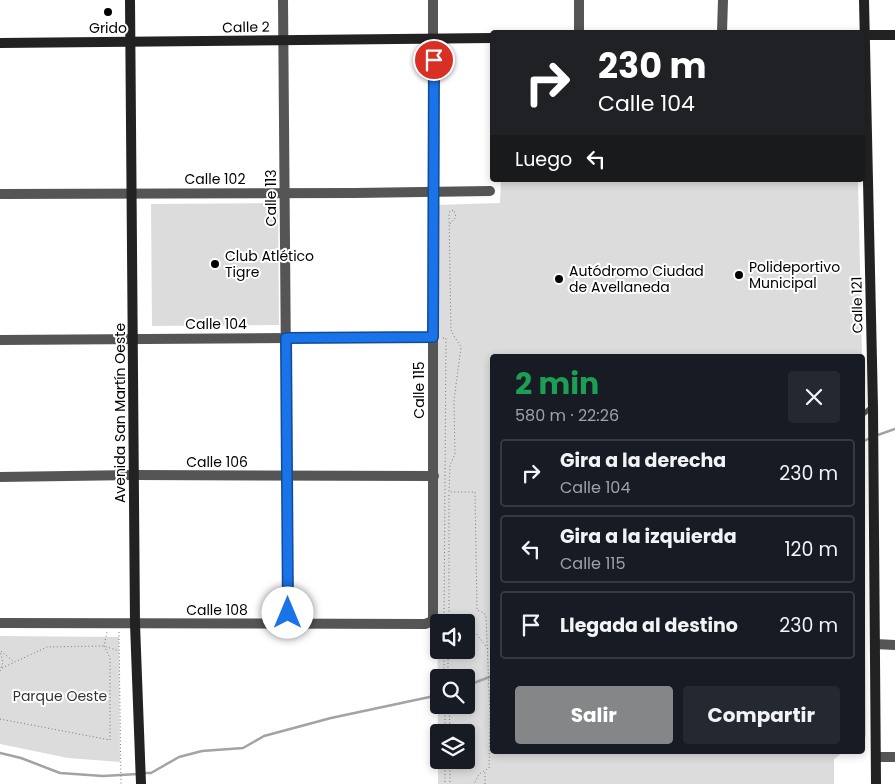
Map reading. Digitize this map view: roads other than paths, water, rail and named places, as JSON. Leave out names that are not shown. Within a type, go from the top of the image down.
[{"type":"street","name":"Avenida San Martín Oeste","points":[[130,0],[135,624],[141,784]]},
{"type":"street","name":"Calle 113","points":[[283,0],[288,613],[283,624]]},
{"type":"street","name":"Calle 115","points":[[433,0],[433,614]]},
{"type":"street","points":[[579,0],[579,30]]},
{"type":"street","points":[[722,30],[723,0]]},
{"type":"street","name":"Calle 121","points":[[863,30],[864,0]]},
{"type":"street","points":[[865,35],[895,35]]},
{"type":"street","name":"Calle 2","points":[[0,43],[490,38]]},
{"type":"street","name":"Calle 121","points":[[865,109],[873,407],[876,784]]},
{"type":"street","name":"Calle 102","points":[[0,194],[490,191]]},
{"type":"street","name":"Calle 104","points":[[0,340],[433,337]]},
{"type":"street","name":"Calle 106","points":[[0,477],[134,475],[434,476]]},
{"type":"street","name":"Calle 108","points":[[0,623],[425,624],[430,622]]},
{"type":"street","points":[[875,644],[895,645]]},
{"type":"street","points":[[876,757],[895,757]]},
{"type":"lane","points":[[865,413],[873,407]]},
{"type":"waterway","points":[[875,436],[895,429]]},
{"type":"waterway","points":[[865,440],[870,438]]},
{"type":"waterway","points":[[475,683],[490,677]]},
{"type":"waterway","points":[[143,773],[151,773],[179,757],[202,751],[243,748],[264,736],[331,718],[430,697]]},
{"type":"waterway","points":[[0,753],[21,758],[60,773],[103,776],[138,774]]},
{"type":"place","name":"Grido","points":[[108,12]]},
{"type":"place","name":"Club Atlético Tigre","points":[[215,264]]},
{"type":"place","name":"Polideportivo Municipal","points":[[739,275]]},
{"type":"place","name":"Autódromo Ciudad de Avellaneda","points":[[559,279]]},
{"type":"park label","name":"Parque Oeste","points":[[60,696]]}]
